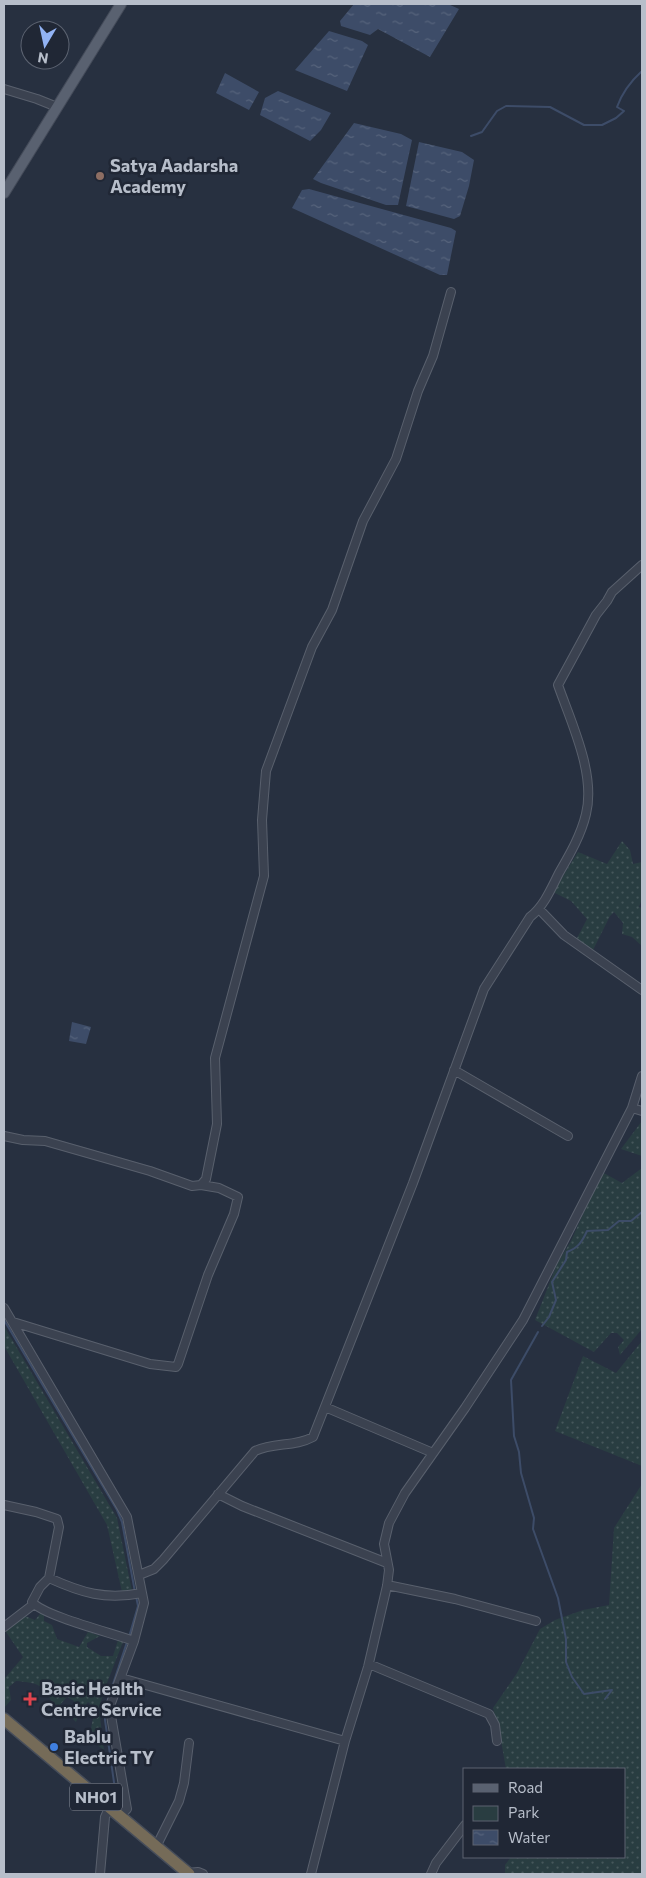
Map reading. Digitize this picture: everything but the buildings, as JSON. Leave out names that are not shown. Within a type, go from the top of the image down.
[{"type":"highway","name":"NH01","points":[[4,1719],[188,1874]]},
{"type":"main road","points":[[4,193],[121,4]]},
{"type":"street","points":[[4,89],[57,107]]},
{"type":"street","points":[[201,1185],[206,1180],[217,1124],[214,1058],[264,876],[262,820],[266,771],[312,647],[332,610],[363,521],[396,459],[418,391],[433,356],[451,292]]},
{"type":"street","points":[[138,1575],[154,1569],[255,1451],[262,1447],[306,1441],[313,1437],[413,1183],[484,989],[530,917],[539,910],[574,847],[586,813],[587,774],[558,685],[596,615],[612,592],[642,565]]},
{"type":"street","points":[[539,910],[564,934],[642,990]]},
{"type":"street","points":[[454,1070],[568,1136]]},
{"type":"street","points":[[311,1874],[345,1740],[369,1664],[387,1585],[387,1563],[384,1544],[389,1523],[405,1492],[524,1320],[632,1108],[642,1076]]},
{"type":"street","points":[[632,1108],[642,1111]]},
{"type":"street","points":[[4,1136],[23,1140],[45,1141],[150,1171],[192,1186],[201,1185],[219,1188],[238,1197],[234,1214],[208,1275],[176,1367],[150,1364],[13,1322]]},
{"type":"street","points":[[4,1308],[127,1517],[144,1603],[134,1641],[110,1710],[127,1809],[120,1816]]},
{"type":"street","points":[[325,1407],[433,1453]]},
{"type":"street","points":[[218,1494],[387,1563]]},
{"type":"street","points":[[4,1505],[58,1519],[59,1527],[48,1578],[34,1595],[32,1602],[34,1604]]},
{"type":"street","points":[[48,1578],[88,1594],[118,1596],[142,1593]]},
{"type":"street","points":[[387,1585],[484,1606],[536,1620]]},
{"type":"street","points":[[4,1627],[34,1604]]},
{"type":"street","points":[[34,1604],[61,1617],[134,1641]]},
{"type":"street","points":[[369,1664],[488,1714],[495,1725],[496,1741]]},
{"type":"street","points":[[121,1678],[345,1740]]},
{"type":"street","points":[[156,1848],[179,1801],[184,1783],[188,1743]]},
{"type":"street","points":[[100,1874],[105,1817],[109,1808]]},
{"type":"street","points":[[431,1874],[436,1863],[463,1828]]},
{"type":"street","points":[[188,1874],[198,1872],[203,1874]]},
{"type":"green space","points":[[622,841],[630,850],[633,864],[642,862],[642,899],[639,907],[642,908],[642,946],[632,937],[622,934],[623,923],[614,912],[610,916],[593,950],[576,940],[587,919],[571,901],[553,892],[578,852],[607,864]]},
{"type":"green space","points":[[642,1121],[642,1156],[621,1149]]},
{"type":"green space","points":[[642,1168],[642,1329],[620,1355],[618,1347],[624,1340],[617,1333],[611,1333],[594,1352],[535,1320],[557,1264],[571,1241],[602,1172],[622,1183]]},
{"type":"green space","points":[[4,1326],[117,1518],[132,1591],[122,1592],[107,1525],[4,1346]]},
{"type":"green space","points":[[642,1341],[642,1466],[555,1431],[583,1356],[616,1373]]},
{"type":"green space","points":[[642,1484],[642,1874],[505,1874],[505,1865],[510,1858],[626,1858],[626,1768],[506,1768],[493,1708],[517,1673],[540,1629],[555,1620],[583,1610],[609,1605],[614,1528]]},
{"type":"green space","points":[[40,1614],[44,1614],[44,1621],[52,1625],[57,1639],[79,1647],[88,1632],[100,1636],[87,1643],[87,1647],[101,1656],[113,1656],[118,1640],[123,1642],[99,1708],[104,1750],[89,1739],[95,1708],[88,1702],[79,1713],[76,1722],[73,1719],[74,1701],[67,1697],[59,1706],[52,1703],[46,1691],[38,1685],[16,1681],[9,1687],[11,1700],[4,1708],[4,1678],[23,1657],[4,1629],[25,1616],[35,1620]]},
{"type":"water","points":[[354,4],[448,4],[459,9],[430,57],[378,29],[370,35],[341,26],[340,21]]},
{"type":"water","points":[[329,31],[362,41],[368,45],[347,91],[295,70]]},
{"type":"water","points":[[225,73],[259,92],[249,110],[216,93]]},
{"type":"water","points":[[278,91],[331,113],[321,130],[310,141],[260,115],[265,98]]},
{"type":"water","points":[[354,123],[401,134],[412,140],[398,205],[386,205],[313,179]]},
{"type":"water","points":[[419,142],[462,152],[474,160],[460,216],[454,219],[406,206]]},
{"type":"water","points":[[309,189],[451,228],[456,231],[447,275],[440,275],[292,208],[302,190]]},
{"type":"water","points":[[72,1022],[91,1027],[86,1044],[69,1041]]},
{"type":"waterway","points":[[471,136],[482,132],[497,111],[506,106],[550,107],[584,125],[602,125],[616,118],[624,111],[617,107],[619,102],[627,88],[642,71]]},
{"type":"waterway","points":[[542,1326],[549,1317],[556,1300],[552,1282],[566,1260],[567,1252],[579,1244],[587,1231],[608,1230],[619,1221],[631,1221],[642,1212]]},
{"type":"waterway","points":[[4,1320],[117,1510],[122,1522],[135,1592]]},
{"type":"waterway","points":[[538,1332],[511,1380],[514,1436],[519,1452],[521,1473],[534,1518],[533,1529],[558,1598],[566,1639],[566,1662],[572,1677],[584,1694],[612,1690],[605,1699]]},
{"type":"waterway","points":[[129,1637],[138,1606],[136,1596]]},
{"type":"waterway","points":[[117,1803],[105,1720],[105,1708],[127,1642]]},
{"type":"place","name":"Satya Aadarsha Academy","points":[[100,176]]},
{"type":"place","name":"Basic Health Centre Service","points":[[30,1699]]},
{"type":"place","name":"Bablu Electric TY","points":[[54,1747]]}]
